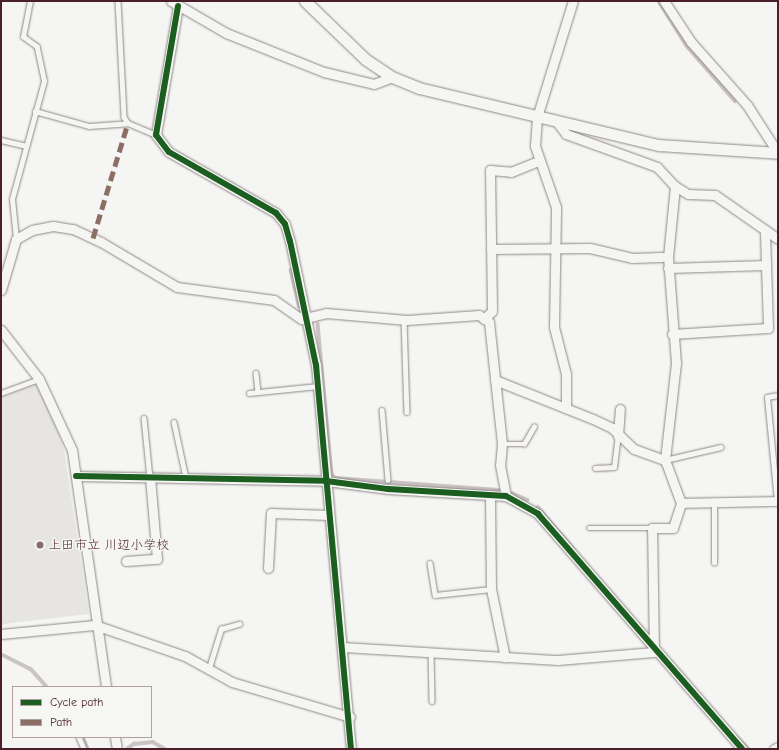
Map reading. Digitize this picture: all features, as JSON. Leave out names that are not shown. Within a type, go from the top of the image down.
[{"type":"street","points":[[305,1],[333,31],[392,77],[419,88],[658,145],[778,153]]},
{"type":"street","points":[[566,408],[566,374],[554,327],[554,195],[538,161],[538,117],[573,1]]},
{"type":"street","points":[[664,1],[690,42],[747,105],[778,153]]},
{"type":"street","points":[[351,749],[350,717],[329,515],[318,386],[308,318],[285,224],[263,203],[169,152],[156,135],[174,4],[226,33],[324,72],[374,84],[392,77]]},
{"type":"street","points":[[557,122],[566,134],[657,168],[675,186],[688,194],[715,195],[778,239]]},
{"type":"street","points":[[484,318],[492,310],[490,170],[511,172],[538,161]]},
{"type":"street","points":[[654,652],[652,528],[673,528],[681,504],[665,460],[676,370],[668,268],[675,186]]},
{"type":"street","points":[[1,290],[16,239],[32,230],[53,226],[73,229],[177,288],[274,300],[301,319],[326,313],[404,317],[479,315],[489,322],[502,444],[500,465],[506,496]]},
{"type":"street","points":[[672,334],[768,328],[765,230]]},
{"type":"street","points":[[491,249],[590,248],[632,258],[668,257]]},
{"type":"street","points":[[668,268],[766,265]]},
{"type":"street","points":[[1,330],[38,379],[72,450],[95,625],[106,686]]},
{"type":"street","points":[[495,380],[612,428],[618,436],[634,449],[665,460]]},
{"type":"street","points":[[618,436],[620,409]]},
{"type":"street","points":[[76,476],[326,481],[388,484],[506,496],[538,514],[654,652],[742,749]]},
{"type":"street","points":[[126,561],[157,559],[150,478]]},
{"type":"street","points":[[490,495],[491,589],[506,658]]},
{"type":"street","points":[[681,504],[778,501],[778,510]]},
{"type":"street","points":[[268,568],[271,513],[329,515]]},
{"type":"street","points":[[1,634],[95,625],[210,668],[232,682],[350,717]]},
{"type":"street","points":[[343,647],[430,650],[506,658],[558,660],[654,652]]},
{"type":"street","points":[[115,738],[117,749]]},
{"type":"street","points":[[774,749],[778,747]]},
{"type":"lane","points":[[16,239],[12,199],[35,110],[44,82],[37,47],[23,37],[30,1]]},
{"type":"lane","points":[[118,1],[124,117],[128,123]]},
{"type":"lane","points":[[35,110],[89,126],[128,123],[156,135]]},
{"type":"lane","points":[[1,140],[26,146]]},
{"type":"lane","points":[[404,317],[407,412]]},
{"type":"lane","points":[[256,373],[258,392]]},
{"type":"lane","points":[[1,393],[38,379]]},
{"type":"lane","points":[[249,393],[318,386]]},
{"type":"lane","points":[[778,395],[767,398],[778,501]]},
{"type":"lane","points":[[382,410],[388,484]]},
{"type":"lane","points":[[144,418],[150,478]]},
{"type":"lane","points":[[174,422],[186,478]]},
{"type":"lane","points":[[502,444],[524,444],[534,427]]},
{"type":"lane","points":[[594,468],[614,467],[618,436]]},
{"type":"lane","points":[[665,460],[721,447]]},
{"type":"lane","points":[[714,502],[714,563]]},
{"type":"lane","points":[[589,528],[652,528]]},
{"type":"lane","points":[[430,563],[435,595],[491,589]]},
{"type":"lane","points":[[210,668],[221,629],[239,624]]},
{"type":"lane","points":[[430,650],[432,701]]},
{"type":"lane","points":[[79,738],[84,749]]},
{"type":"shaded area","name":"上田市立 川辺小学校","points":[[36,384],[56,424],[64,450],[89,614],[3,624],[1,629],[1,397]]},
{"type":"waterway","points":[[659,1],[687,46],[735,101]]},
{"type":"waterway","points":[[291,270],[299,306]]},
{"type":"waterway","points":[[318,324],[332,474],[335,478],[499,490]]},
{"type":"waterway","points":[[512,493],[528,500]]},
{"type":"waterway","points":[[538,507],[574,549]]},
{"type":"waterway","points":[[3,655],[31,669],[46,686]]},
{"type":"waterway","points":[[737,737],[749,749]]},
{"type":"waterway","points":[[83,738],[88,749]]},
{"type":"waterway","points":[[127,749],[134,744],[153,742],[165,749]]},
{"type":"marked path","points":[[93,238],[128,123]]},
{"type":"cycle path","points":[[178,6],[156,135],[169,152],[276,213],[285,224],[290,241],[316,365],[351,749]]},
{"type":"cycle path","points":[[76,476],[326,481],[388,489],[506,496],[538,514],[742,749]]},
{"type":"place","name":"上田市立 川辺小学校","points":[[40,545]]}]
